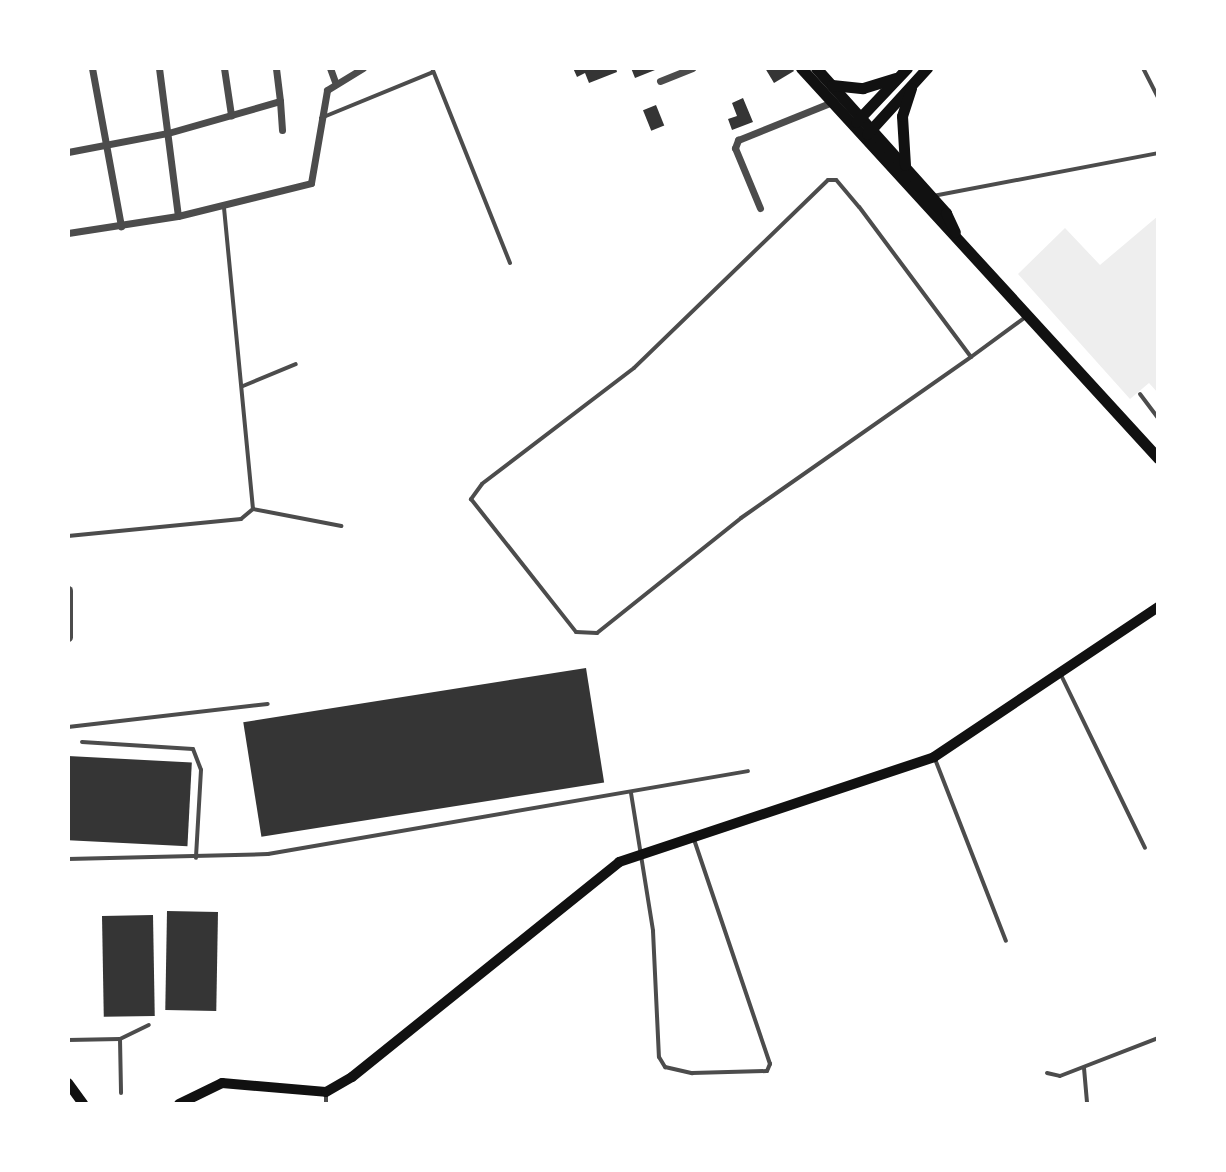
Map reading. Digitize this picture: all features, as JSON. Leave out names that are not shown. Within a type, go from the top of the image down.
[{"type":"main road","points":[[801,68],[832,102],[857,122]]},
{"type":"main road","points":[[816,68],[938,222],[955,233]]},
{"type":"main road","points":[[867,134],[927,68]]},
{"type":"main road","points":[[857,122],[905,71]]},
{"type":"main road","points":[[832,85],[863,88],[905,71]]},
{"type":"main road","points":[[905,167],[902,116],[912,84]]},
{"type":"main road","points":[[867,134],[905,167],[955,233],[1158,458]]},
{"type":"main road","points":[[179,1104],[222,1083],[326,1092],[352,1077],[619,862],[694,840],[934,757],[1061,675],[1158,607]]},
{"type":"main road","points":[[68,1083],[83,1104]]},
{"type":"street","points":[[92,68],[121,226]]},
{"type":"street","points":[[159,68],[178,216]]},
{"type":"street","points":[[224,68],[231,115]]},
{"type":"street","points":[[276,68],[282,130]]},
{"type":"street","points":[[330,68],[335,82]]},
{"type":"street","points":[[68,233],[178,216],[311,183],[319,119],[335,82],[363,68]]},
{"type":"street","points":[[660,81],[692,68]]},
{"type":"street","points":[[68,152],[168,133],[280,101]]},
{"type":"street","points":[[760,208],[735,148],[740,136],[832,102]]},
{"type":"street","points":[[68,590],[68,637]]},
{"type":"lane","points":[[1143,68],[1158,97]]},
{"type":"lane","points":[[319,119],[433,70],[510,263]]},
{"type":"lane","points":[[930,197],[1158,153]]},
{"type":"lane","points":[[971,357],[859,207],[836,180],[828,180],[634,368],[482,484],[471,499],[576,632],[597,633],[741,518],[971,357],[1028,314]]},
{"type":"lane","points":[[224,206],[253,509]]},
{"type":"lane","points":[[243,386],[296,364]]},
{"type":"lane","points":[[1140,394],[1158,418]]},
{"type":"lane","points":[[253,509],[341,526]]},
{"type":"lane","points":[[68,536],[241,519],[253,509]]},
{"type":"lane","points":[[1061,675],[1145,848]]},
{"type":"lane","points":[[68,727],[268,704]]},
{"type":"lane","points":[[82,742],[193,749],[201,770],[196,858]]},
{"type":"lane","points":[[934,757],[1006,941]]},
{"type":"lane","points":[[68,859],[268,854],[748,771]]},
{"type":"lane","points":[[631,793],[643,853],[659,992],[656,1040],[665,1067],[692,1073],[767,1071],[770,1064],[694,840]]},
{"type":"lane","points":[[68,1040],[120,1039],[149,1025]]},
{"type":"lane","points":[[1047,1073],[1060,1076],[1158,1038]]},
{"type":"lane","points":[[120,1039],[121,1093]]},
{"type":"lane","points":[[1084,1068],[1087,1104]]},
{"type":"lane","points":[[326,1092],[326,1104]]},
{"type":"shaded area","points":[[1158,216],[1158,393],[1149,383],[1130,399],[1018,274],[1065,228],[1100,265]]},
{"type":"building","points":[[573,68],[616,68],[617,72],[589,83],[585,73],[577,77]]},
{"type":"building","points":[[631,68],[660,68],[635,78]]},
{"type":"building","points":[[765,68],[792,68],[794,71],[774,83]]},
{"type":"building","points":[[743,98],[753,122],[732,130],[728,119],[737,116],[732,103]]},
{"type":"building","points":[[656,105],[664,125],[651,131],[643,110]]},
{"type":"building","points":[[586,668],[604,783],[261,837],[243,722]]},
{"type":"building","points":[[68,756],[192,762],[187,846],[68,840]]},
{"type":"building","points":[[167,911],[218,912],[216,1011],[165,1010]]},
{"type":"building","points":[[153,915],[155,1016],[104,1017],[102,916]]}]
